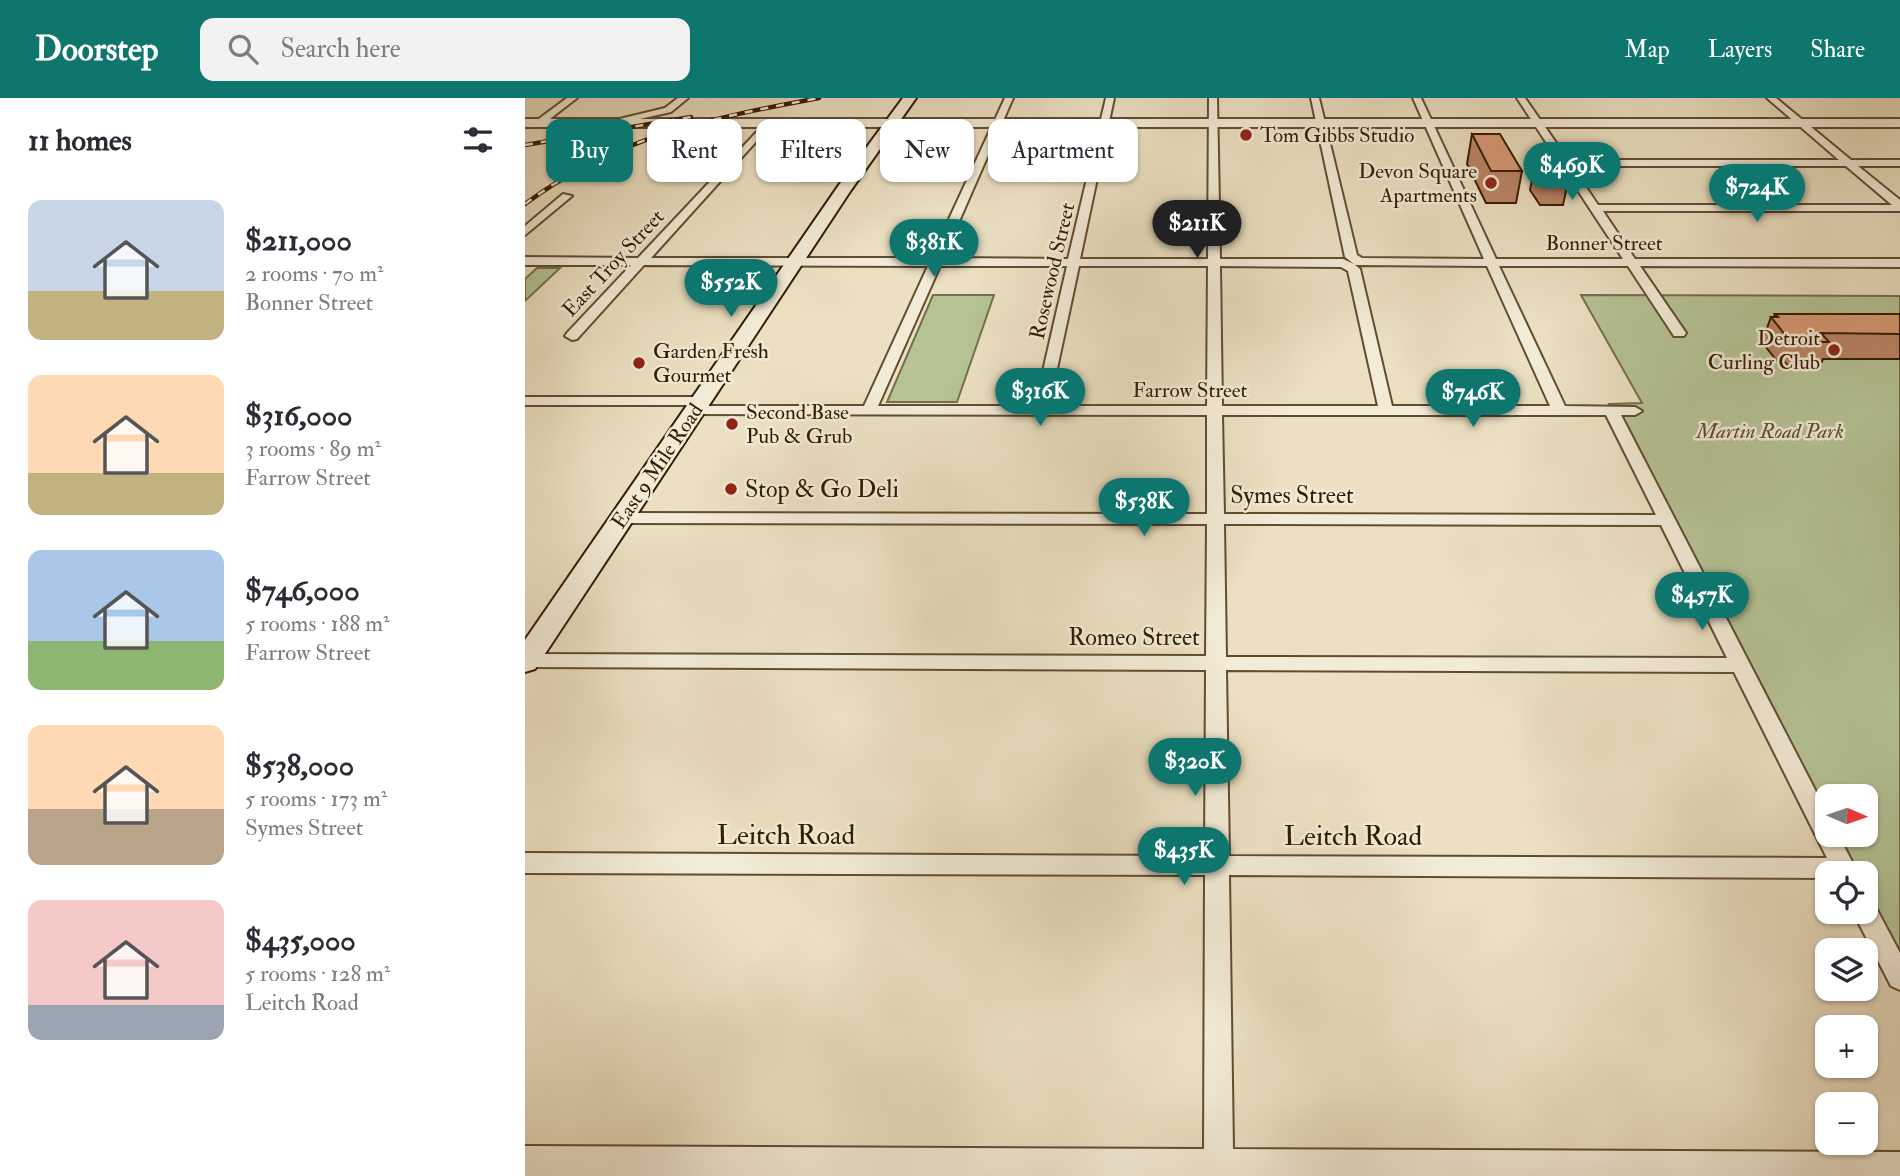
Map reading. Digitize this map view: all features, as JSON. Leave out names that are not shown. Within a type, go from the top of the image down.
[{"type":"main road","name":"East 9 Mile Road","points":[[894,119],[910,98]]},
{"type":"main road","name":"East 9 Mile Road","points":[[525,662],[880,138]]},
{"type":"street","points":[[539,122],[573,98]]},
{"type":"street","points":[[626,119],[671,109],[684,98]]},
{"type":"street","points":[[999,119],[1009,98]]},
{"type":"street","name":"Rosewood Street","points":[[1106,119],[1110,98]]},
{"type":"street","points":[[1213,98],[1219,1170]]},
{"type":"street","points":[[1315,98],[1386,411]]},
{"type":"street","points":[[1417,98],[1560,412]]},
{"type":"street","points":[[1521,98],[1679,333]]},
{"type":"street","points":[[1770,98],[1900,207]]},
{"type":"street","points":[[525,122],[546,122]]},
{"type":"street","points":[[633,123],[756,123]]},
{"type":"street","points":[[1138,123],[1900,123]]},
{"type":"street","name":"East Troy Street","points":[[572,336],[756,136]]},
{"type":"street","points":[[869,410],[988,143]]},
{"type":"street","points":[[1565,163],[1900,163]]},
{"type":"street","name":"Rosewood Street","points":[[1041,410],[1092,182]]},
{"type":"street","points":[[525,232],[568,196]]},
{"type":"street","points":[[1595,208],[1900,207]]},
{"type":"street","name":"Bonner Street","points":[[527,263],[1900,263]]},
{"type":"street","name":"Farrow Street","points":[[525,401],[869,410],[1635,411]]},
{"type":"street","points":[[1612,412],[1815,811]]},
{"type":"street","name":"Symes Street","points":[[621,518],[1668,520]]},
{"type":"street","name":"Romeo Street","points":[[525,662],[1741,665]]},
{"type":"street","name":"Leitch Road","points":[[525,863],[1217,864],[1815,871]]},
{"type":"street","points":[[1872,924],[1900,978]]},
{"type":"street","points":[[525,1161],[1219,1170],[1900,1167]]},
{"type":"green space","points":[[537,268],[560,268],[525,301],[525,279]]},
{"type":"green space","points":[[933,295],[994,295],[957,402],[887,402]]},
{"type":"green space","name":"Martin Road Park","points":[[1581,295],[1900,296],[1900,976],[1874,924],[1878,924],[1878,861],[1842,861],[1834,847],[1878,847],[1878,784],[1815,784],[1815,809],[1609,404],[1642,403]]},
{"type":"building","points":[[1472,134],[1500,134],[1522,171],[1491,171]]},
{"type":"building","points":[[1536,159],[1560,159],[1570,173],[1546,173]]},
{"type":"building","points":[[1775,314],[1900,314],[1900,334],[1821,333],[1829,342],[1799,342],[1793,336],[1786,336],[1771,317],[1778,317]]},
{"type":"railway","points":[[525,204],[594,162],[665,133],[819,98]]},
{"type":"railway","points":[[525,145],[691,117]]},
{"type":"place","name":"Tom Gibbs Studio","points":[[1246,135]]},
{"type":"place","name":"Devon Square Apartments","points":[[1491,183]]},
{"type":"place","name":"Detroit Curling Club","points":[[1834,350]]},
{"type":"place","name":"Garden Fresh Gourmet","points":[[639,363]]},
{"type":"place","name":"Second Base Pub & Grub","points":[[732,424]]},
{"type":"place","name":"Stop & Go Deli","points":[[731,489]]}]
